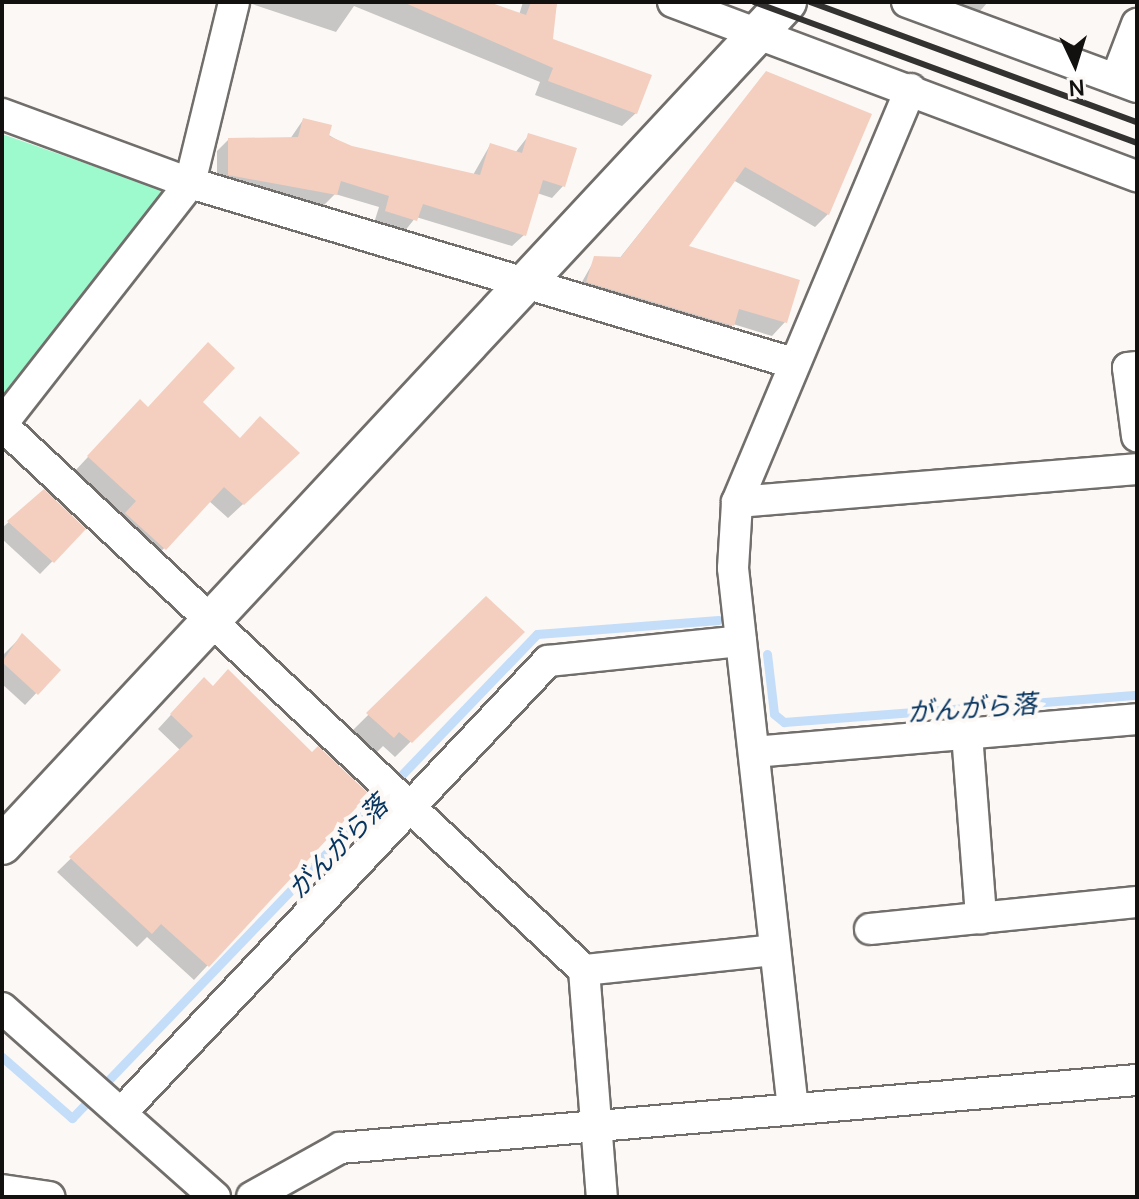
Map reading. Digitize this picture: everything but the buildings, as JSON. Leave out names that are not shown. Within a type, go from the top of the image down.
[{"type":"street","points":[[234,2],[190,183],[2,425],[408,800],[584,970],[600,1125],[602,1197]]},
{"type":"street","points":[[673,2],[1137,176]]},
{"type":"street","points":[[2,845],[787,2]]},
{"type":"street","points":[[907,2],[1126,83],[1137,24]]},
{"type":"street","points":[[793,1109],[741,641],[737,502],[911,89]]},
{"type":"street","points":[[2,114],[190,183],[793,363]]},
{"type":"street","points":[[1137,367],[1128,368],[1137,436]]},
{"type":"street","points":[[737,502],[1137,469]]},
{"type":"street","points":[[121,1113],[408,800],[548,661],[741,641]]},
{"type":"street","points":[[754,752],[1137,719]]},
{"type":"street","points":[[967,734],[981,918]]},
{"type":"street","points":[[870,929],[1137,902]]},
{"type":"street","points":[[584,970],[775,950]]},
{"type":"street","points":[[2,1008],[215,1197]]},
{"type":"street","points":[[252,1197],[340,1148],[1137,1080]]},
{"type":"street","points":[[2,1190],[49,1197]]},
{"type":"green space","points":[[2,134],[167,192],[2,402]]},
{"type":"waterway","name":"がんがら落","points":[[2,1057],[72,1118],[537,634],[718,620]]},
{"type":"waterway","name":"がんがら落","points":[[767,654],[774,714],[784,722],[1137,695]]},
{"type":"railway","points":[[754,2],[1137,143]]},
{"type":"railway","points":[[810,2],[1137,122]]}]
